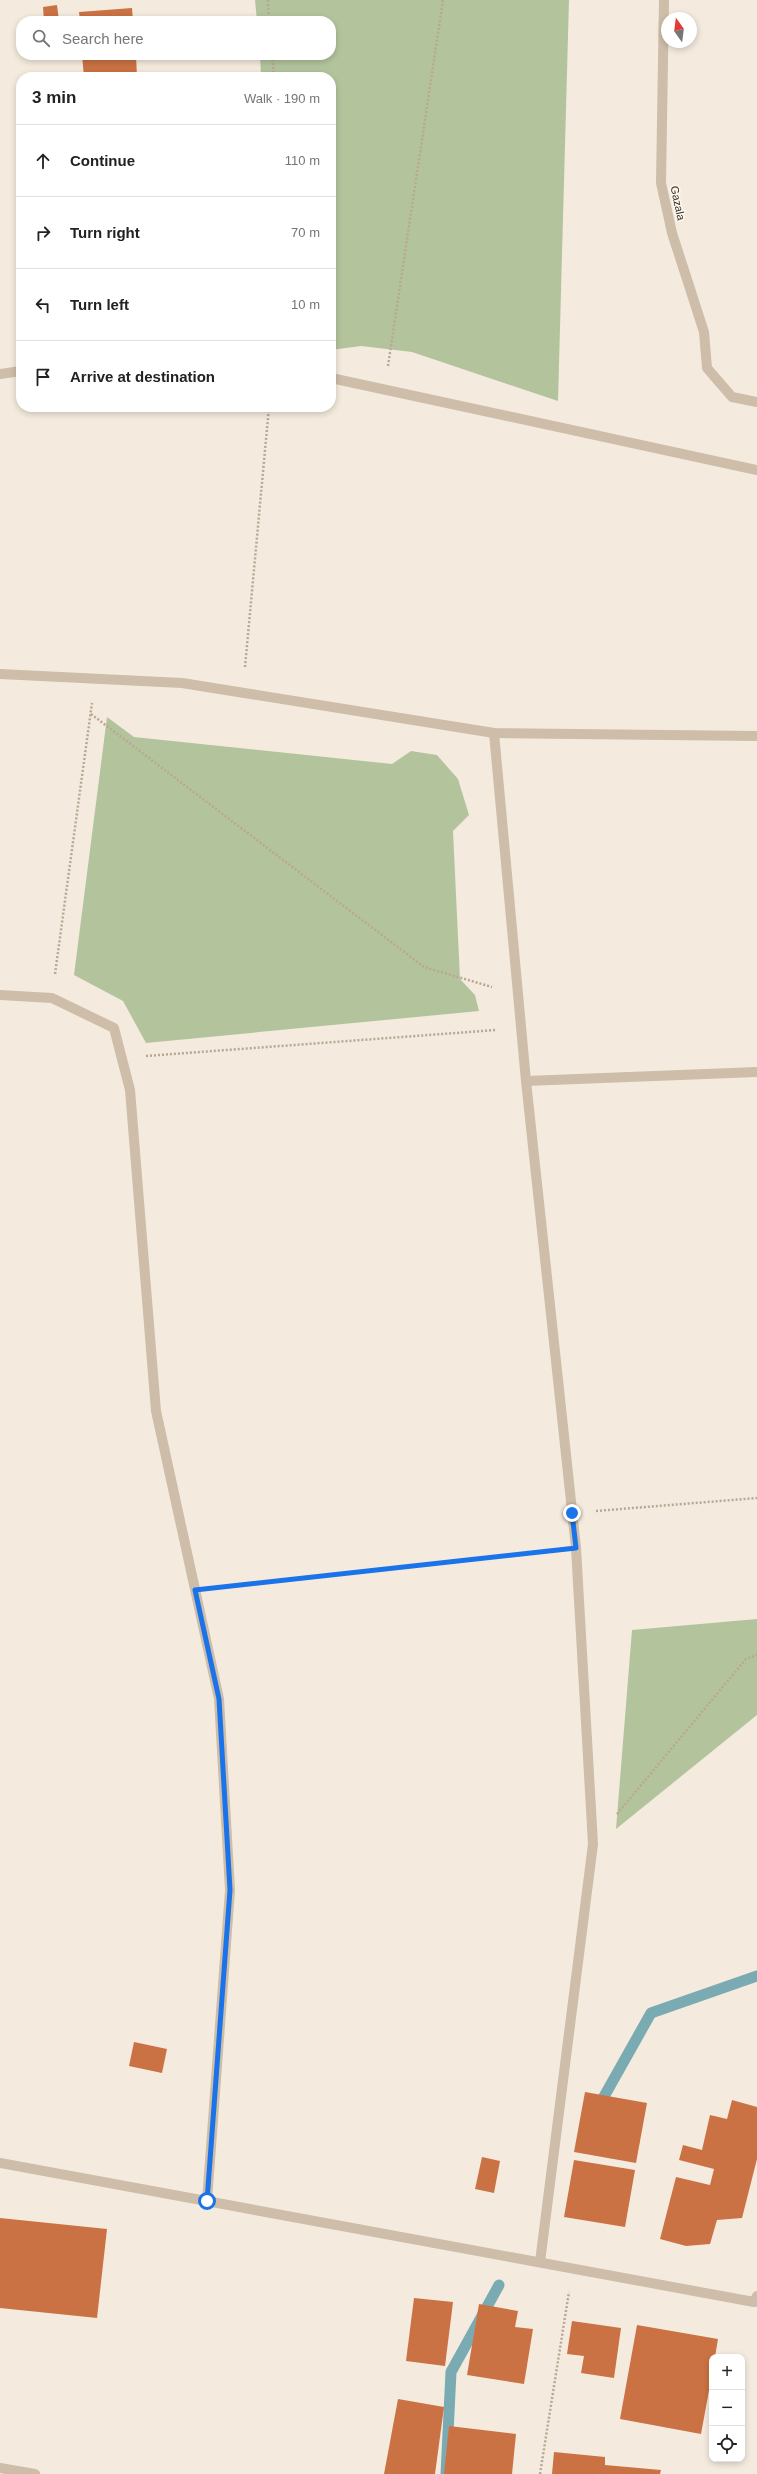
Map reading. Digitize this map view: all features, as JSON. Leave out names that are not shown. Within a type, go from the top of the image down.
[{"type":"street","name":"Gazala","points":[[664,0],[661,183],[672,233],[704,332],[707,368],[732,397],[757,402]]},
{"type":"street","points":[[0,374],[16,371]]},
{"type":"street","points":[[336,379],[757,470]]},
{"type":"street","points":[[0,674],[182,683],[494,732],[757,736]]},
{"type":"street","points":[[494,732],[526,1081],[576,1548],[593,1844],[540,2262]]},
{"type":"street","points":[[0,995],[52,998],[114,1028],[130,1090],[156,1411],[219,1699],[230,1890],[207,2201]]},
{"type":"street","points":[[526,1081],[757,1072]]},
{"type":"street","points":[[0,2163],[754,2302],[757,2296]]},
{"type":"street","points":[[0,2468],[35,2474]]},
{"type":"path","points":[[268,0],[270,16]]},
{"type":"path","points":[[384,390],[443,0]]},
{"type":"path","points":[[272,60],[274,72]]},
{"type":"path","points":[[243,692],[269,412]]},
{"type":"path","points":[[52,998],[95,678]]},
{"type":"path","points":[[91,714],[424,966],[518,995]]},
{"type":"path","points":[[122,1058],[521,1028]]},
{"type":"path","points":[[572,1513],[757,1498]]},
{"type":"path","points":[[195,1590],[576,1548]]},
{"type":"path","points":[[593,1844],[746,1659],[757,1655]]},
{"type":"path","points":[[540,2474],[572,2268]]},
{"type":"green space","points":[[255,0],[569,0],[558,401],[412,352],[361,346],[336,349],[336,72],[261,72],[260,60],[336,60],[336,16],[257,16]]},
{"type":"green space","points":[[107,717],[134,737],[392,764],[411,751],[437,755],[458,779],[469,815],[453,831],[460,979],[475,995],[479,1011],[146,1043],[123,1001],[74,975]]},
{"type":"green space","points":[[757,1619],[757,1715],[616,1829],[632,1630]]},
{"type":"building","points":[[57,5],[58,16],[44,16],[43,7]]},
{"type":"building","points":[[132,8],[133,16],[79,16],[79,12]]},
{"type":"building","points":[[82,60],[136,60],[137,72],[84,72]]},
{"type":"building","points":[[134,2042],[167,2049],[162,2073],[129,2066]]},
{"type":"building","points":[[585,2092],[647,2103],[636,2163],[574,2152]]},
{"type":"building","points":[[732,2100],[757,2107],[757,2159],[742,2218],[717,2220],[710,2244],[686,2246],[660,2239],[676,2177],[710,2185],[714,2169],[679,2160],[683,2145],[702,2150],[710,2115],[727,2119]]},
{"type":"building","points":[[482,2157],[500,2161],[494,2193],[475,2189]]},
{"type":"building","points":[[574,2160],[635,2170],[625,2227],[564,2217]]},
{"type":"building","points":[[0,2218],[107,2229],[97,2318],[0,2308]]},
{"type":"building","points":[[414,2298],[453,2302],[445,2366],[406,2361]]},
{"type":"building","points":[[479,2304],[518,2311],[515,2327],[533,2329],[524,2384],[467,2375]]},
{"type":"building","points":[[572,2321],[621,2328],[614,2378],[581,2373],[584,2356],[567,2354]]},
{"type":"building","points":[[637,2325],[718,2339],[716,2354],[709,2354],[709,2390],[701,2434],[620,2419]]},
{"type":"building","points":[[398,2399],[444,2407],[435,2474],[384,2474]]},
{"type":"building","points":[[449,2426],[516,2434],[512,2474],[444,2474]]},
{"type":"building","points":[[554,2452],[605,2457],[605,2465],[661,2470],[660,2474],[552,2474]]},
{"type":"waterway","points":[[597,2109],[651,2013],[757,1976]]},
{"type":"waterway","points":[[446,2474],[451,2372],[499,2285]]},
{"type":"route","points":[[207,2201],[230,1890],[219,1699],[195,1590],[576,1548],[572,1513]]}]
